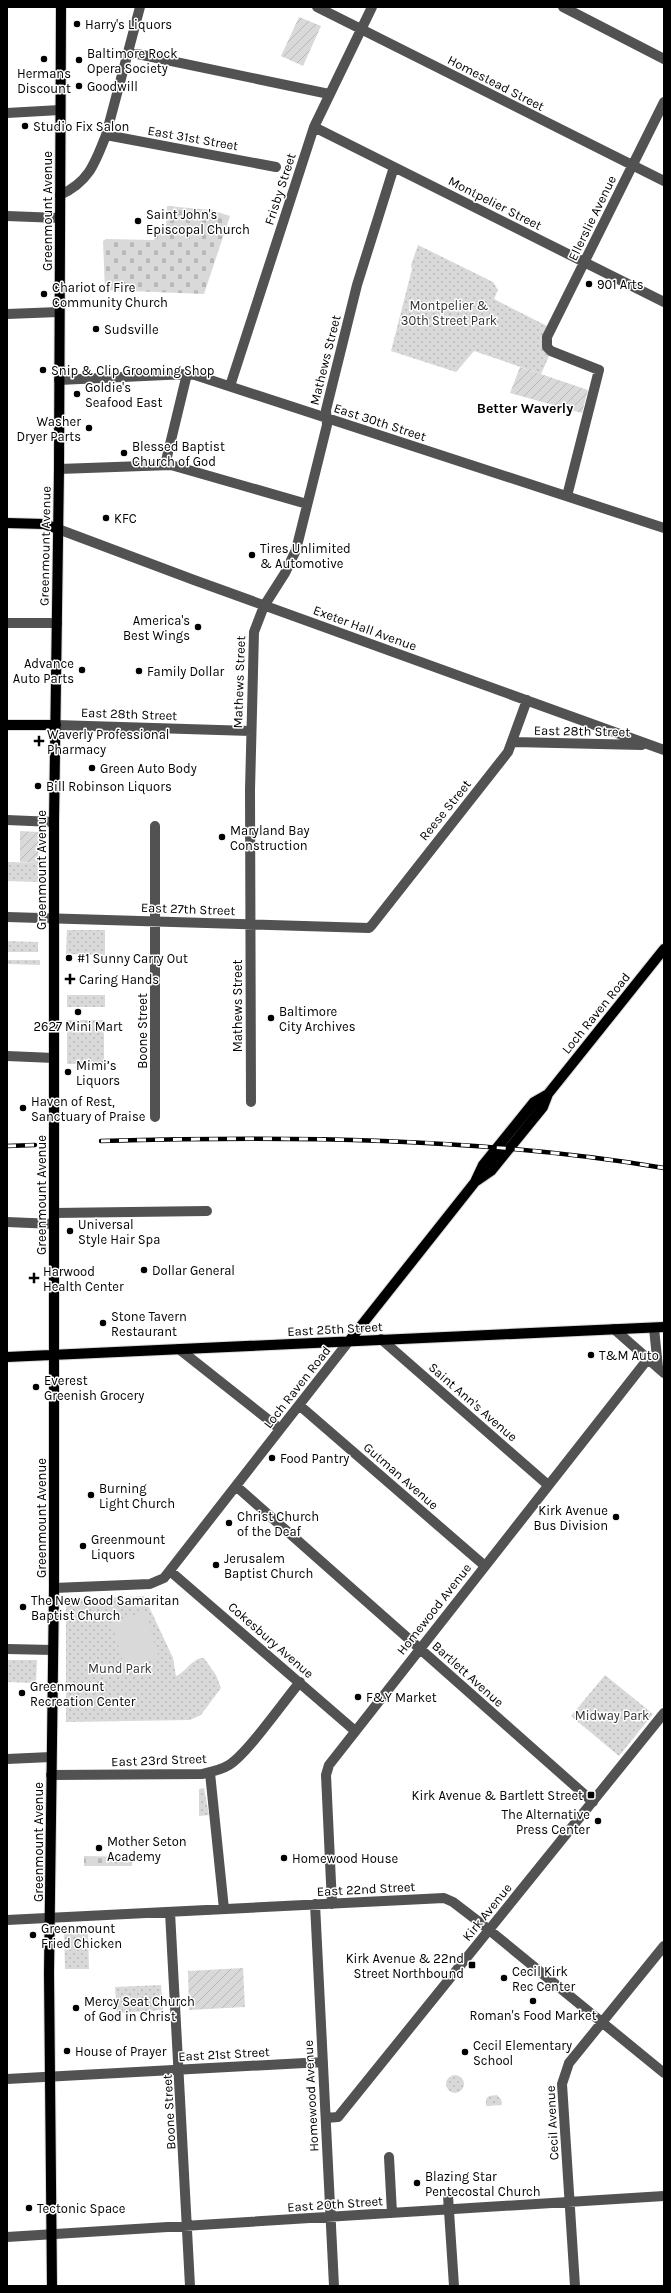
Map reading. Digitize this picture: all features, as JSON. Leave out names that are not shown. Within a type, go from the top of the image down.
[{"type":"main road","name":"Greenmount Avenue","points":[[52,2286],[50,1918],[54,1588],[53,918],[59,469],[61,7]]},
{"type":"main road","points":[[7,523],[44,524],[58,528]]},
{"type":"main road","name":"East 28th Street","points":[[7,724],[56,725]]},
{"type":"main road","name":"Loch Raven Road","points":[[350,1341],[475,1182],[492,1172],[543,1107],[548,1094],[664,949]]},
{"type":"main road","name":"East 25th Street","points":[[7,1357],[659,1327]]},
{"type":"street","points":[[60,194],[80,184],[93,165],[106,135],[140,7]]},
{"type":"street","name":"Homestead Street","points":[[317,7],[664,182]]},
{"type":"street","name":"Frisby Street","points":[[230,386],[314,127],[372,7]]},
{"type":"street","points":[[563,7],[664,60]]},
{"type":"street","points":[[128,52],[329,94]]},
{"type":"street","name":"Ellerslie Avenue","points":[[567,496],[599,370],[551,351],[547,347],[547,337],[664,102]]},
{"type":"street","points":[[7,113],[60,110]]},
{"type":"street","name":"Montpelier Street","points":[[314,127],[664,302]]},
{"type":"street","name":"East 31st Street","points":[[106,135],[276,166]]},
{"type":"street","name":"Mathews Street","points":[[251,1102],[251,731],[254,632],[264,606],[293,557],[326,430],[326,410],[357,285],[394,167]]},
{"type":"street","points":[[7,216],[59,218]]},
{"type":"street","points":[[7,314],[59,312]]},
{"type":"street","points":[[165,465],[187,374]]},
{"type":"street","name":"East 30th Street","points":[[59,380],[187,374],[230,386],[327,419],[664,528]]},
{"type":"street","points":[[59,469],[165,465],[307,504]]},
{"type":"street","name":"Exeter Hall Avenue","points":[[58,528],[264,606],[664,750]]},
{"type":"street","points":[[7,623],[57,623]]},
{"type":"street","name":"Reese Street","points":[[369,928],[508,752],[514,742],[527,700]]},
{"type":"street","name":"East 28th Street","points":[[56,725],[251,731]]},
{"type":"street","name":"East 28th Street","points":[[514,742],[650,745]]},
{"type":"street","points":[[7,820],[54,822]]},
{"type":"street","name":"Boone Street","points":[[155,826],[155,1117]]},
{"type":"street","name":"East 27th Street","points":[[7,917],[369,928]]},
{"type":"street","points":[[7,1056],[54,1058]]},
{"type":"street","points":[[7,1222],[54,1218],[207,1211]]},
{"type":"street","points":[[659,1327],[661,1371]]},
{"type":"street","points":[[614,1329],[661,1371]]},
{"type":"street","name":"Saint Ann's Avenue","points":[[381,1339],[548,1484]]},
{"type":"street","name":"Loch Raven Road","points":[[54,1588],[150,1584],[160,1581],[170,1571],[350,1341]]},
{"type":"street","points":[[179,1349],[280,1429]]},
{"type":"street","name":"Homewood Avenue","points":[[332,1904],[326,1775],[329,1765],[354,1730],[647,1360]]},
{"type":"street","name":"Gutman Avenue","points":[[299,1405],[485,1566]]},
{"type":"street","name":"Bartlett Avenue","points":[[236,1486],[593,1802]]},
{"type":"street","name":"Cokesbury Avenue","points":[[170,1571],[354,1730]]},
{"type":"street","points":[[7,1649],[53,1650]]},
{"type":"street","name":"East 23rd Street","points":[[51,1776],[210,1772],[235,1760],[300,1682]]},
{"type":"street","name":"Kirk Avenue","points":[[326,2118],[338,2117],[490,1931],[664,1713]]},
{"type":"street","points":[[7,1759],[51,1756]]},
{"type":"street","points":[[210,1772],[224,1909]]},
{"type":"street","name":"East 22nd Street","points":[[7,1920],[444,1898],[453,1902],[490,1931],[664,2073]]},
{"type":"street","name":"Homewood Avenue","points":[[315,1904],[334,2286]]},
{"type":"street","name":"Boone Street","points":[[170,1912],[190,2286]]},
{"type":"street","name":"Cecil Avenue","points":[[575,2286],[562,2084],[563,2075],[569,2063],[664,1946]]},
{"type":"street","name":"East 21st Street","points":[[7,2078],[323,2062]]},
{"type":"street","points":[[389,2157],[392,2213]]},
{"type":"street","points":[[448,2196],[454,2286]]},
{"type":"street","name":"East 20th Street","points":[[7,2237],[664,2196]]},
{"type":"green space","points":[[299,17],[321,26],[303,66],[281,56]]},
{"type":"green space","points":[[167,206],[212,210],[230,216],[204,294],[105,290],[103,241],[106,239],[154,240],[154,235],[160,235],[161,228],[166,228]]},
{"type":"green space","name":"Montpelier & 30th Street Park","points":[[418,245],[493,282],[498,290],[494,299],[547,326],[543,334],[542,344],[546,351],[550,354],[541,374],[474,351],[456,372],[391,351],[412,269],[411,265]]},
{"type":"green space","points":[[520,367],[588,390],[582,413],[510,393]]},
{"type":"green space","points":[[20,831],[39,832],[38,863],[20,862]]},
{"type":"green space","points":[[7,862],[38,863],[38,882],[7,881]]},
{"type":"green space","points":[[67,930],[105,930],[105,955],[66,954]]},
{"type":"green space","points":[[7,941],[38,942],[38,952],[7,952]]},
{"type":"green space","points":[[7,960],[40,960],[40,965],[7,964]]},
{"type":"green space","points":[[67,995],[105,995],[105,1007],[67,1007]]},
{"type":"green space","points":[[67,1020],[104,1020],[104,1064],[67,1064]]},
{"type":"green space","name":"Mund Park","points":[[144,1596],[173,1658],[176,1676],[196,1660],[204,1658],[216,1675],[221,1688],[201,1715],[190,1720],[66,1722],[66,1600]]},
{"type":"green space","points":[[145,1612],[159,1658],[125,1668],[111,1622]]},
{"type":"green space","points":[[7,1660],[37,1660],[36,1683],[7,1682]]},
{"type":"green space","name":"Midway Park","points":[[605,1675],[653,1714],[619,1756],[571,1716]]},
{"type":"green space","points":[[204,1788],[209,1815],[199,1816],[199,1789]]},
{"type":"green space","points":[[84,1856],[133,1857],[132,1866],[84,1866]]},
{"type":"green space","points":[[64,1929],[88,1929],[89,1969],[65,1969]]},
{"type":"green space","points":[[243,1968],[245,2007],[189,2010],[188,1971]]},
{"type":"green space","points":[[161,1985],[163,2010],[117,2013],[115,1987]]},
{"type":"green space","points":[[451,2075],[459,2075],[464,2080],[462,2091],[459,2093],[451,2093],[446,2088],[446,2080]]},
{"type":"green space","points":[[497,2095],[501,2099],[502,2105],[486,2106],[486,2099],[489,2096]]},
{"type":"railway","points":[[101,1141],[172,1139],[313,1139],[383,1141],[524,1150],[664,1168]]},
{"type":"railway","points":[[7,1146],[35,1145]]},
{"type":"place","name":"Harry's Liquors","points":[[77,24]]},
{"type":"place","name":"Hermans Discount","points":[[44,59]]},
{"type":"place","name":"Baltimore Rock Opera Society","points":[[79,60]]},
{"type":"place","name":"Goodwill","points":[[79,86]]},
{"type":"place","name":"Studio Fix Salon","points":[[25,126]]},
{"type":"place","name":"Saint John's Episcopal Church","points":[[138,221]]},
{"type":"place","name":"901 Arts","points":[[589,284]]},
{"type":"place","name":"Chariot of Fire Community Church","points":[[44,294]]},
{"type":"place","name":"Sudsville","points":[[96,329]]},
{"type":"place","name":"Snip & Clip Grooming Shop","points":[[43,370]]},
{"type":"place","name":"Goldie's Seafood East","points":[[77,394]]},
{"type":"place","name":"Washer Dryer Parts","points":[[89,428]]},
{"type":"place","name":"Blessed Baptist Church of God","points":[[124,453]]},
{"type":"place","name":"KFC","points":[[106,518]]},
{"type":"place","name":"Tires Unlimited & Automotive","points":[[252,555]]},
{"type":"place","name":"America's Best Wings","points":[[198,627]]},
{"type":"place","name":"Advance Auto Parts","points":[[82,670]]},
{"type":"place","name":"Family Dollar","points":[[139,671]]},
{"type":"place","name":"Waverly Professional Pharmacy","points":[[39,741]]},
{"type":"place","name":"Green Auto Body","points":[[92,768]]},
{"type":"place","name":"Bill Robinson Liquors","points":[[38,786]]},
{"type":"place","name":"Maryland Bay Construction","points":[[222,837]]},
{"type":"place","name":"#1 Sunny Carry Out","points":[[69,958]]},
{"type":"place","name":"Caring Hands","points":[[70,979]]},
{"type":"place","name":"2627 Mini Mart","points":[[78,1012]]},
{"type":"place","name":"Baltimore City Archives","points":[[271,1018]]},
{"type":"place","name":"Mimi’s Liquors","points":[[68,1072]]},
{"type":"place","name":"Haven of Rest, Sanctuary of Praise","points":[[23,1108]]},
{"type":"place","name":"Universal Style Hair Spa","points":[[70,1231]]},
{"type":"place","name":"Dollar General","points":[[144,1270]]},
{"type":"place","name":"Harwood Health Center","points":[[34,1278]]},
{"type":"place","name":"Stone Tavern Restaurant","points":[[103,1323]]},
{"type":"place","name":"T&M Auto","points":[[591,1355]]},
{"type":"place","name":"Everest Greenish Grocery","points":[[36,1387]]},
{"type":"place","name":"Food Pantry","points":[[272,1458]]},
{"type":"place","name":"Burning Light Church","points":[[91,1495]]},
{"type":"place","name":"Kirk Avenue Bus Division","points":[[616,1517]]},
{"type":"place","name":"Christ Church of the Deaf","points":[[229,1523]]},
{"type":"place","name":"Greenmount Liquors","points":[[83,1546]]},
{"type":"place","name":"Jerusalem Baptist Church","points":[[216,1565]]},
{"type":"place","name":"The New Good Samaritan Baptist Church","points":[[23,1607]]},
{"type":"place","name":"Greenmount Recreation Center","points":[[22,1693]]},
{"type":"place","name":"F&Y Market","points":[[358,1697]]},
{"type":"place","name":"Kirk Avenue & Bartlett Street","points":[[591,1795]]},
{"type":"place","name":"The Alternative Press Center","points":[[598,1821]]},
{"type":"place","name":"Mother Seton Academy","points":[[99,1848]]},
{"type":"place","name":"Homewood House","points":[[284,1858]]},
{"type":"place","name":"Greenmount Fried Chicken","points":[[33,1935]]},
{"type":"place","name":"Kirk Avenue & 22nd Street Northbound","points":[[472,1965]]},
{"type":"place","name":"Cecil Kirk Rec Center","points":[[504,1978]]},
{"type":"place","name":"Roman's Food Market","points":[[533,2001]]},
{"type":"place","name":"Mercy Seat Church of God in Christ","points":[[76,2008]]},
{"type":"place","name":"House of Prayer","points":[[67,2051]]},
{"type":"place","name":"Cecil Elementary School","points":[[465,2052]]},
{"type":"place","name":"Blazing Star Pentecostal Church","points":[[417,2183]]},
{"type":"place","name":"Tectonic Space","points":[[29,2208]]},
{"type":"district","name":"Better Waverly","points":[[525,408]]}]
